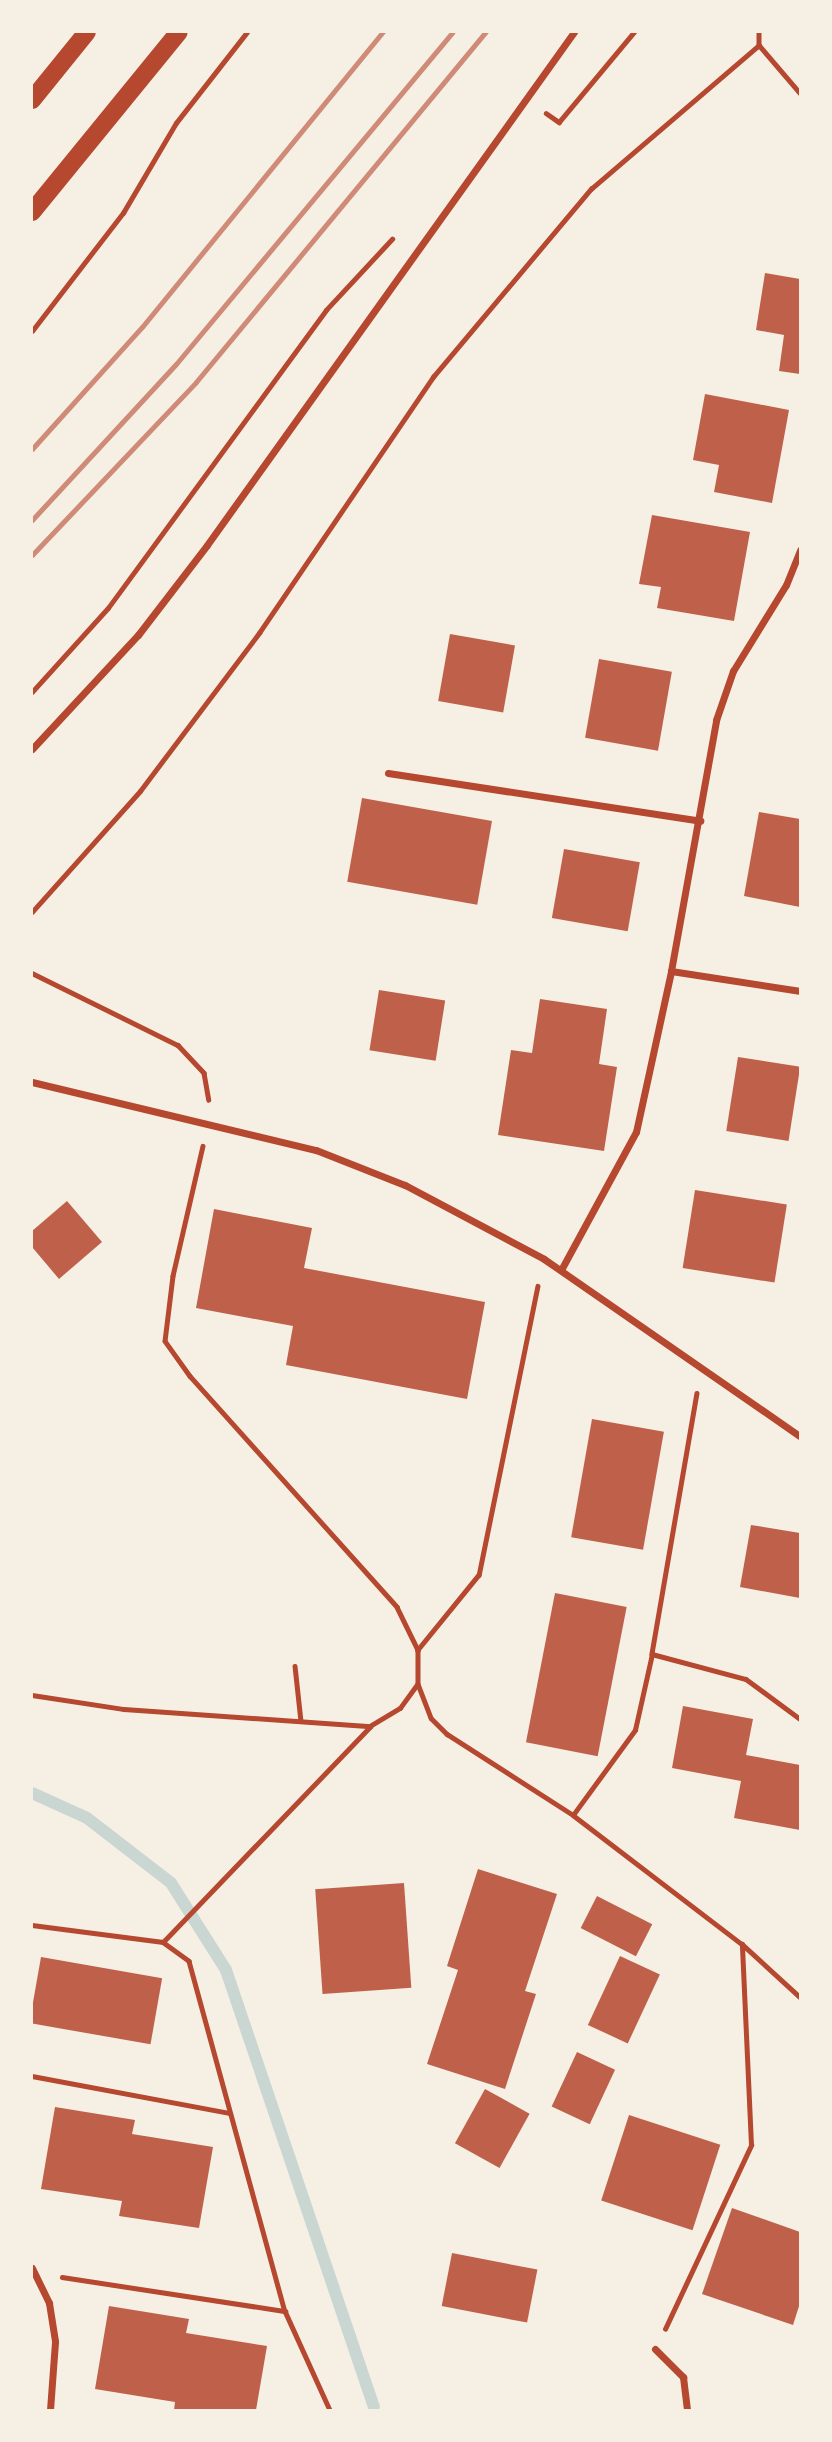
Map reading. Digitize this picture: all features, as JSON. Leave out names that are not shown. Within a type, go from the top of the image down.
[{"type":"main road","points":[[32,100],[87,32]]},
{"type":"main road","points":[[32,212],[179,32]]},
{"type":"street","points":[[32,749],[138,635],[207,545],[574,32]]},
{"type":"street","points":[[561,1270],[636,1132],[671,971],[716,720],[733,671],[786,585],[800,550]]},
{"type":"street","points":[[388,772],[700,821]]},
{"type":"street","points":[[671,971],[800,991]]},
{"type":"street","points":[[32,1082],[316,1150],[405,1185],[544,1259],[702,1365],[800,1436]]},
{"type":"street","points":[[33,2270],[49,2303],[55,2342],[50,2410]]},
{"type":"street","points":[[655,2349],[683,2377],[687,2410]]},
{"type":"path","points":[[32,331],[123,213],[176,123],[247,32]]},
{"type":"path","points":[[526,98],[559,122],[634,32]]},
{"type":"path","points":[[759,32],[759,46],[800,93]]},
{"type":"path","points":[[32,912],[140,791],[259,633],[433,377],[591,189],[759,46]]},
{"type":"path","points":[[32,692],[108,608],[326,310],[395,236]]},
{"type":"path","points":[[32,972],[178,1045],[209,1085],[209,1123],[173,1276],[165,1341],[190,1376],[397,1607],[418,1650],[418,1684],[431,1718],[447,1734],[573,1815],[742,1944],[800,1997]]},
{"type":"path","points":[[418,1650],[479,1575],[544,1259]]},
{"type":"path","points":[[573,1815],[635,1730],[652,1654],[702,1365]]},
{"type":"path","points":[[652,1654],[746,1679],[800,1719]]},
{"type":"path","points":[[295,1666],[301,1721]]},
{"type":"path","points":[[163,1942],[370,1726],[400,1708],[418,1684]]},
{"type":"path","points":[[32,1695],[124,1709],[370,1726]]},
{"type":"path","points":[[32,1925],[163,1942],[189,1961],[285,2311],[330,2410]]},
{"type":"path","points":[[655,2349],[751,2145],[742,1944]]},
{"type":"path","points":[[32,2076],[229,2113]]},
{"type":"path","points":[[33,2270],[285,2311]]},
{"type":"building","points":[[765,273],[800,279],[800,374],[779,371],[784,335],[756,330]]},
{"type":"building","points":[[705,394],[789,410],[772,503],[714,492],[719,465],[693,460]]},
{"type":"building","points":[[652,515],[750,532],[734,621],[657,608],[661,587],[639,584]]},
{"type":"building","points":[[450,634],[515,645],[503,712],[438,701]]},
{"type":"building","points":[[599,659],[672,672],[658,751],[585,738]]},
{"type":"building","points":[[362,798],[492,821],[477,905],[347,882]]},
{"type":"building","points":[[759,812],[800,819],[800,907],[744,896]]},
{"type":"building","points":[[564,849],[640,862],[628,931],[552,918]]},
{"type":"building","points":[[379,990],[445,1000],[436,1061],[369,1050]]},
{"type":"building","points":[[540,999],[607,1009],[599,1064],[617,1067],[604,1151],[498,1135],[511,1050],[532,1053]]},
{"type":"building","points":[[738,1057],[800,1067],[788,1141],[726,1131]]},
{"type":"building","points":[[695,1190],[787,1205],[774,1283],[683,1268]]},
{"type":"building","points":[[67,1201],[102,1242],[59,1279],[32,1247],[32,1231]]},
{"type":"building","points":[[214,1209],[312,1228],[304,1268],[485,1302],[467,1399],[286,1365],[293,1326],[196,1308]]},
{"type":"building","points":[[592,1419],[664,1432],[643,1550],[571,1537]]},
{"type":"building","points":[[751,1525],[800,1533],[800,1598],[740,1587]]},
{"type":"building","points":[[555,1593],[627,1607],[598,1756],[526,1742]]},
{"type":"building","points":[[683,1706],[753,1719],[746,1755],[800,1765],[800,1830],[734,1818],[741,1781],[672,1768]]},
{"type":"building","points":[[478,1869],[557,1894],[525,1991],[536,1994],[505,2089],[427,2064],[458,1970],[447,1966]]},
{"type":"building","points":[[404,1883],[411,1988],[323,1994],[315,1889]]},
{"type":"building","points":[[597,1896],[652,1924],[636,1956],[581,1928]]},
{"type":"building","points":[[620,1956],[660,1975],[628,2043],[588,2025]]},
{"type":"building","points":[[41,1957],[162,1978],[150,2044],[32,2023]]},
{"type":"building","points":[[577,2052],[615,2070],[590,2124],[552,2106]]},
{"type":"building","points":[[485,2089],[530,2114],[500,2168],[455,2143]]},
{"type":"building","points":[[55,2107],[135,2120],[132,2134],[213,2147],[199,2228],[119,2216],[122,2201],[41,2189]]},
{"type":"building","points":[[629,2115],[720,2145],[692,2230],[601,2201]]},
{"type":"building","points":[[732,2208],[800,2232],[800,2303],[793,2325],[702,2294]]},
{"type":"building","points":[[452,2253],[537,2270],[527,2323],[442,2306]]},
{"type":"building","points":[[109,2306],[189,2319],[186,2333],[267,2346],[256,2410],[174,2410],[175,2402],[95,2389]]},
{"type":"waterway","points":[[32,1793],[87,1818],[171,1883],[226,1970],[374,2407]]},
{"type":"railway","points":[[32,449],[142,327],[383,32]]},
{"type":"railway","points":[[32,520],[176,364],[453,32]]},
{"type":"railway","points":[[32,555],[196,382],[486,32]]}]
